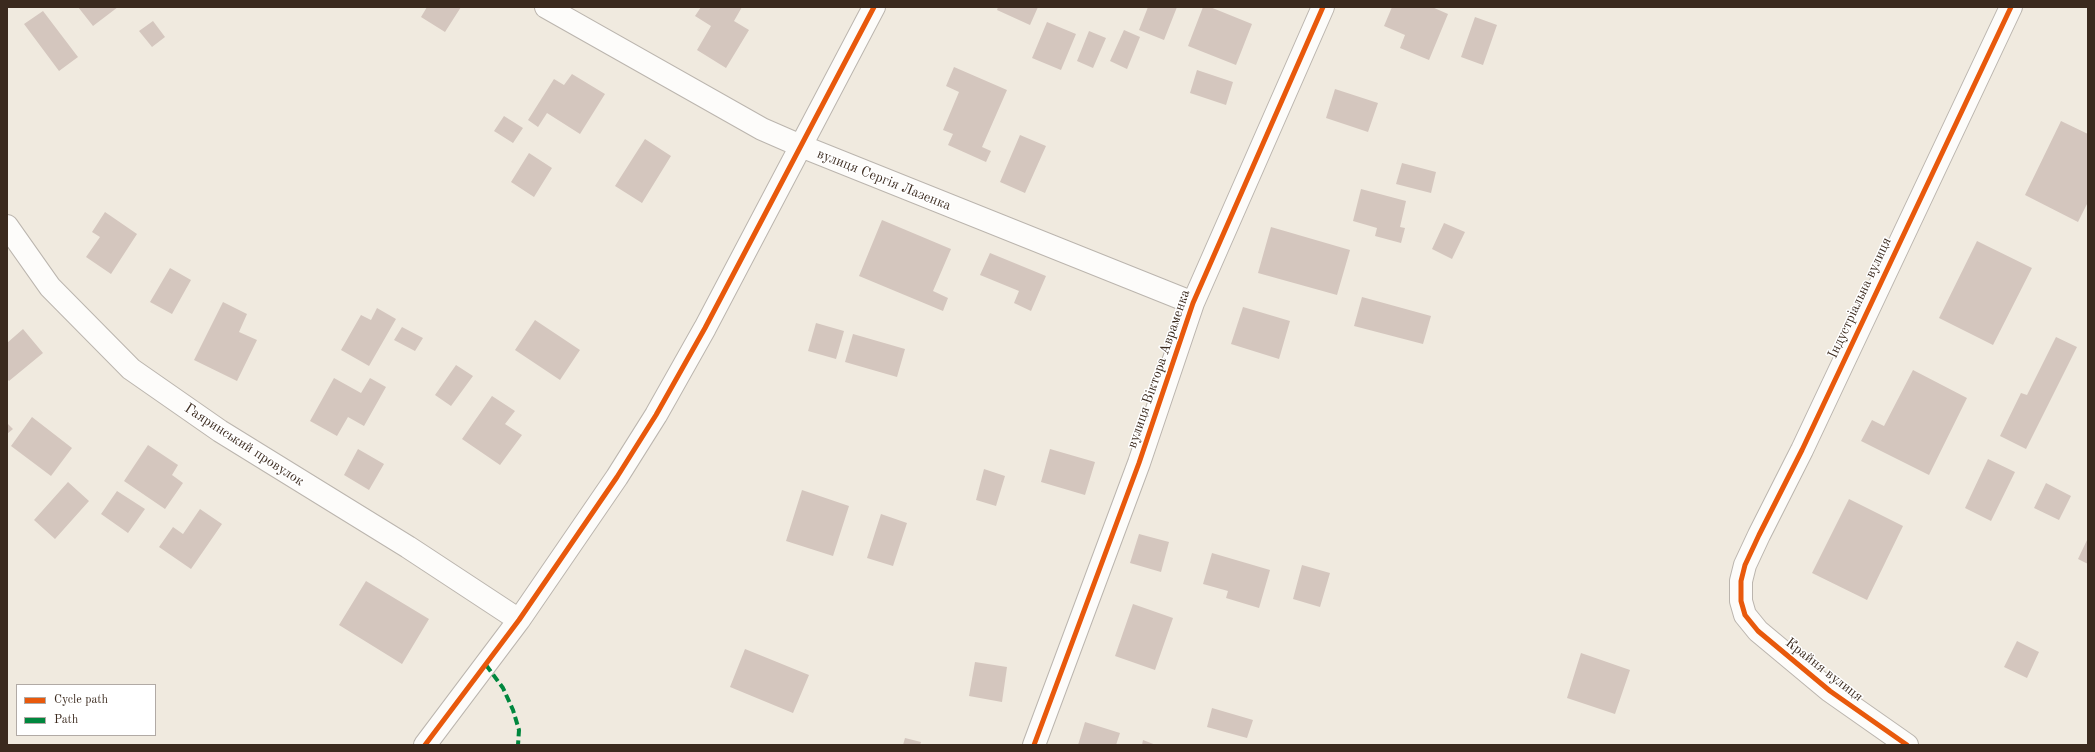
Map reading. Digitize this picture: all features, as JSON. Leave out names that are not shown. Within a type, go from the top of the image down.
[{"type":"street","name":"вулиця Сергія Лазенка","points":[[546,7],[733,113],[801,146],[1193,303]]},
{"type":"street","points":[[425,745],[519,620],[613,484],[656,415],[701,335],[874,7]]},
{"type":"street","name":"вулиця Віктора Авраменка","points":[[1034,745],[1139,463],[1193,303],[1323,7]]},
{"type":"street","name":"Індустріальна вулиця","points":[[1741,601],[1741,580],[1750,553],[1805,443],[2011,7]]},
{"type":"street","name":"Гаяринський провулок","points":[[7,226],[50,287],[77,317],[131,369],[220,431],[426,558],[519,620]]},
{"type":"street","name":"Крайня вулиця","points":[[1741,601],[1745,615],[1758,631],[1775,647],[1860,713],[1907,745]]},
{"type":"building","points":[[78,7],[118,7],[93,26]]},
{"type":"building","points":[[427,7],[461,7],[445,32],[421,17]]},
{"type":"building","points":[[701,7],[742,7],[734,21],[749,30],[726,68],[697,50],[711,26],[695,16]]},
{"type":"building","points":[[998,7],[1038,7],[1030,25],[997,10]]},
{"type":"building","points":[[1148,7],[1177,7],[1164,40],[1139,30]]},
{"type":"building","points":[[1203,7],[1210,7],[1252,24],[1236,65],[1188,46]]},
{"type":"building","points":[[1392,7],[1432,7],[1448,14],[1429,60],[1400,48],[1405,35],[1384,26]]},
{"type":"building","points":[[43,11],[78,57],[59,71],[24,24]]},
{"type":"building","points":[[1475,17],[1497,25],[1483,65],[1461,57]]},
{"type":"building","points":[[153,21],[165,37],[152,47],[139,31]]},
{"type":"building","points":[[1047,22],[1076,34],[1061,70],[1032,58]]},
{"type":"building","points":[[1124,30],[1140,37],[1127,69],[1110,61]]},
{"type":"building","points":[[1089,31],[1106,38],[1093,68],[1077,61]]},
{"type":"building","points":[[954,67],[1007,90],[982,147],[991,151],[986,162],[948,145],[953,134],[943,130],[959,92],[946,86]]},
{"type":"building","points":[[1197,70],[1233,82],[1226,105],[1190,93]]},
{"type":"building","points":[[572,74],[605,94],[580,134],[547,113],[538,127],[528,120],[554,79],[564,85]]},
{"type":"building","points":[[1335,89],[1378,103],[1368,132],[1326,118]]},
{"type":"building","points":[[504,116],[523,128],[513,143],[494,131]]},
{"type":"building","points":[[2061,121],[2088,134],[2088,202],[2078,222],[2025,195]]},
{"type":"building","points":[[1020,135],[1046,146],[1025,193],[1000,182]]},
{"type":"building","points":[[645,139],[671,156],[642,203],[615,186]]},
{"type":"building","points":[[529,153],[552,168],[534,197],[511,182]]},
{"type":"building","points":[[1402,163],[1436,172],[1431,193],[1396,184]]},
{"type":"building","points":[[1361,189],[1406,201],[1400,227],[1405,228],[1401,243],[1375,236],[1377,228],[1353,221]]},
{"type":"building","points":[[105,212],[137,234],[111,274],[86,257],[100,237],[92,232]]},
{"type":"building","points":[[882,220],[951,249],[933,291],[948,298],[943,311],[859,276]]},
{"type":"building","points":[[1444,223],[1465,232],[1452,259],[1432,249]]},
{"type":"building","points":[[1271,227],[1350,250],[1337,295],[1258,273]]},
{"type":"building","points":[[1977,241],[2032,268],[1993,345],[1939,318]]},
{"type":"building","points":[[990,253],[1046,276],[1031,311],[1014,303],[1019,291],[980,275]]},
{"type":"building","points":[[170,268],[191,280],[172,314],[150,302]]},
{"type":"building","points":[[1362,297],[1431,316],[1423,344],[1354,326]]},
{"type":"building","points":[[223,302],[247,314],[239,332],[257,340],[237,381],[194,360]]},
{"type":"building","points":[[1243,307],[1290,321],[1279,359],[1231,344]]},
{"type":"building","points":[[377,308],[396,319],[369,366],[341,350],[361,315],[371,320]]},
{"type":"building","points":[[535,320],[580,350],[560,380],[515,350]]},
{"type":"building","points":[[816,323],[844,331],[836,359],[808,351]]},
{"type":"building","points":[[402,327],[423,338],[415,351],[394,340]]},
{"type":"building","points":[[23,329],[43,353],[9,381],[7,379],[7,343]]},
{"type":"building","points":[[853,334],[905,349],[897,377],[845,362]]},
{"type":"building","points":[[2056,337],[2077,347],[2026,449],[2000,436],[2021,393],[2027,395]]},
{"type":"building","points":[[456,365],[473,376],[451,406],[435,395]]},
{"type":"building","points":[[1913,370],[1967,398],[1929,475],[1861,441],[1872,420],[1884,426]]},
{"type":"building","points":[[334,378],[361,393],[370,378],[386,387],[364,426],[348,417],[337,436],[310,421]]},
{"type":"building","points":[[492,396],[515,411],[505,424],[522,435],[500,465],[462,439]]},
{"type":"building","points":[[32,417],[72,448],[51,476],[11,446]]},
{"type":"building","points":[[7,423],[13,429],[7,434]]},
{"type":"building","points":[[148,445],[178,465],[172,475],[183,483],[165,509],[124,481]]},
{"type":"building","points":[[358,449],[384,464],[369,490],[344,475]]},
{"type":"building","points":[[1050,449],[1095,462],[1085,495],[1041,482]]},
{"type":"building","points":[[1988,459],[2015,472],[1991,521],[1965,508]]},
{"type":"building","points":[[984,469],[1005,476],[996,506],[976,500]]},
{"type":"building","points":[[68,482],[89,501],[55,539],[34,520]]},
{"type":"building","points":[[2046,483],[2071,496],[2059,520],[2034,508]]},
{"type":"building","points":[[802,490],[849,506],[833,556],[786,541]]},
{"type":"building","points":[[117,491],[145,509],[128,533],[101,514]]},
{"type":"building","points":[[1849,499],[1903,526],[1867,600],[1812,573]]},
{"type":"building","points":[[200,509],[222,524],[191,569],[159,547],[173,527],[183,534]]},
{"type":"building","points":[[881,514],[907,523],[893,566],[867,558]]},
{"type":"building","points":[[1139,534],[1169,542],[1161,572],[1130,563]]},
{"type":"building","points":[[2088,538],[2088,564],[2078,559]]},
{"type":"building","points":[[1212,553],[1270,570],[1259,608],[1226,598],[1228,591],[1203,584]]},
{"type":"building","points":[[1302,565],[1330,573],[1320,607],[1293,599]]},
{"type":"building","points":[[366,581],[429,619],[402,664],[339,625]]},
{"type":"building","points":[[1133,604],[1173,618],[1155,670],[1115,656]]},
{"type":"building","points":[[2017,641],[2039,652],[2027,678],[2004,667]]},
{"type":"building","points":[[745,649],[809,675],[793,713],[730,687]]},
{"type":"building","points":[[1581,653],[1630,670],[1615,714],[1567,698]]},
{"type":"building","points":[[975,662],[1007,667],[1002,702],[969,696]]},
{"type":"building","points":[[1212,708],[1253,720],[1247,738],[1207,727]]},
{"type":"building","points":[[1085,722],[1120,733],[1116,745],[1078,745]]},
{"type":"building","points":[[905,738],[921,742],[920,745],[903,745]]},
{"type":"building","points":[[1143,740],[1156,745],[1142,745]]},
{"type":"marked path","points":[[486,665],[503,688],[513,710],[519,730],[518,745]]},
{"type":"cycle path","points":[[425,745],[519,620],[617,477],[656,415],[705,328],[874,7]]},
{"type":"cycle path","points":[[1034,745],[1139,463],[1193,303],[1323,7]]},
{"type":"cycle path","points":[[1907,745],[1830,691],[1758,631],[1745,615],[1741,601],[1741,581],[1745,565],[1759,535],[1802,450],[2011,7]]}]
